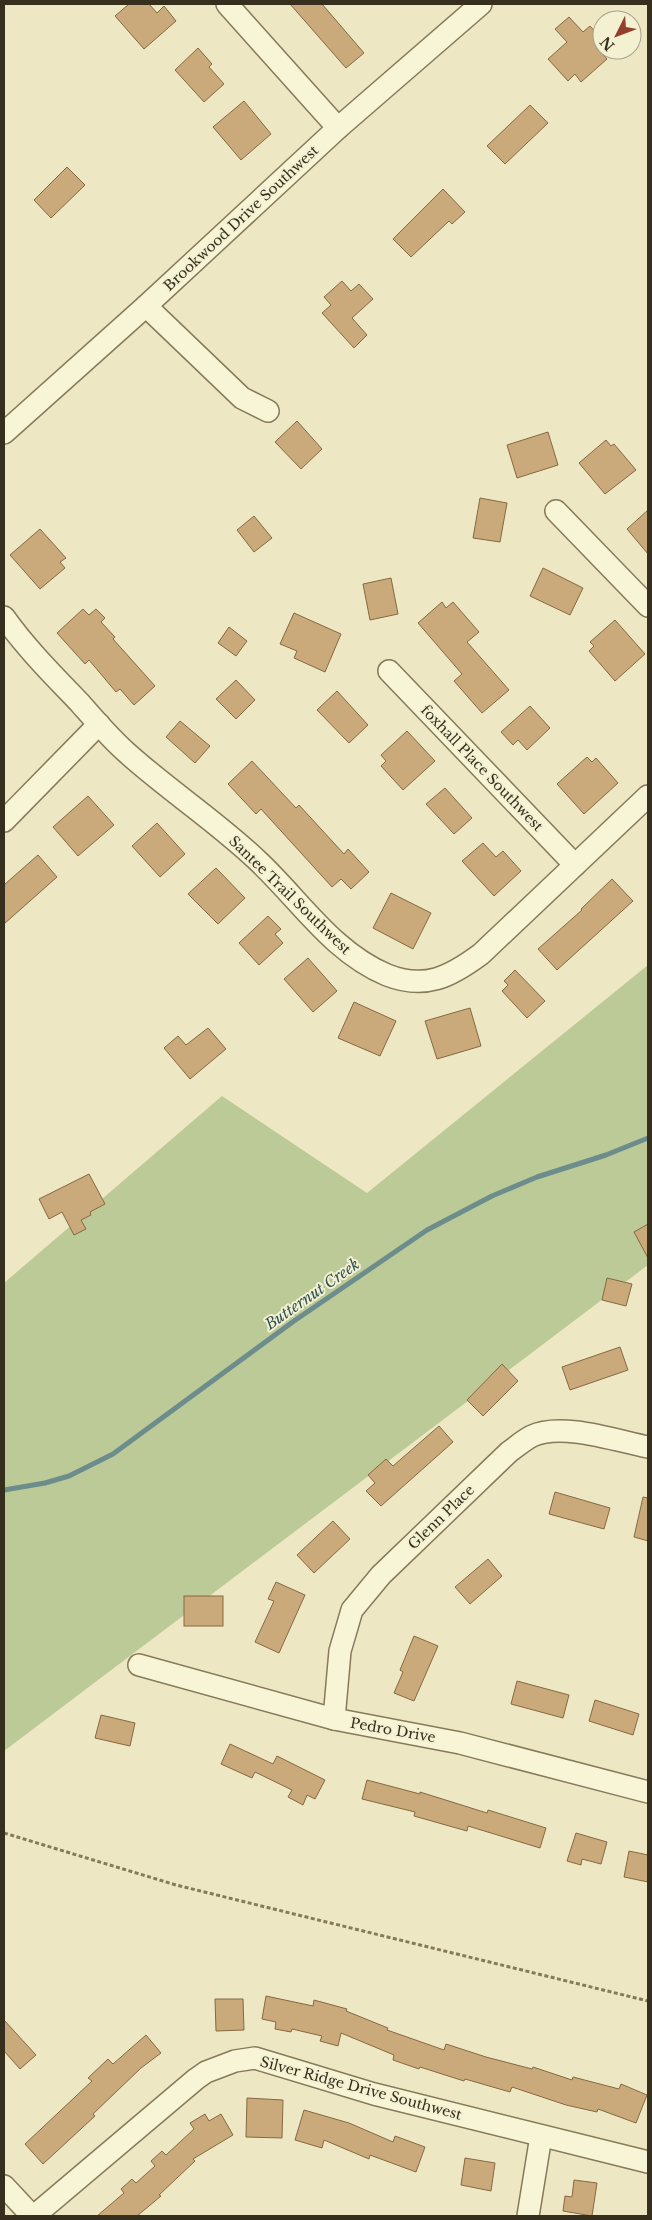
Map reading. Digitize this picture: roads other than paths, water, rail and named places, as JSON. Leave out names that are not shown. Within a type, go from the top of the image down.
[{"type":"street","points":[[227,4],[338,128]]},
{"type":"street","name":"Brookwood Drive Southwest","points":[[4,433],[146,306],[338,128],[481,4]]},
{"type":"street","points":[[146,306],[242,398],[268,411]]},
{"type":"street","points":[[556,511],[648,606]]},
{"type":"street","name":"Santee Trail Southwest","points":[[4,617],[23,643],[125,751],[257,860],[332,938],[362,962],[388,975],[410,981],[438,980],[462,967],[480,954],[648,796]]},
{"type":"street","name":"foxhall Place Southwest","points":[[389,672],[574,865]]},
{"type":"street","points":[[4,821],[99,724]]},
{"type":"street","name":"Glenn Place","points":[[334,1719],[340,1651],[352,1610],[381,1576],[509,1452],[532,1436],[554,1431],[588,1434],[648,1447]]},
{"type":"street","name":"Pedro Drive","points":[[139,1665],[334,1719],[460,1742],[648,1792]]},
{"type":"street","name":"Silver Ridge Drive Southwest","points":[[33,2216],[196,2079],[206,2072],[235,2061],[256,2058],[374,2094],[648,2162]]},
{"type":"street","points":[[528,2216],[541,2136]]},
{"type":"street","points":[[4,2186],[33,2216]]},
{"type":"waterway","name":"Butternut Creek","points":[[4,1490],[45,1483],[69,1476],[113,1454],[294,1321],[427,1230],[492,1196],[537,1177],[606,1155],[648,1138]]}]
